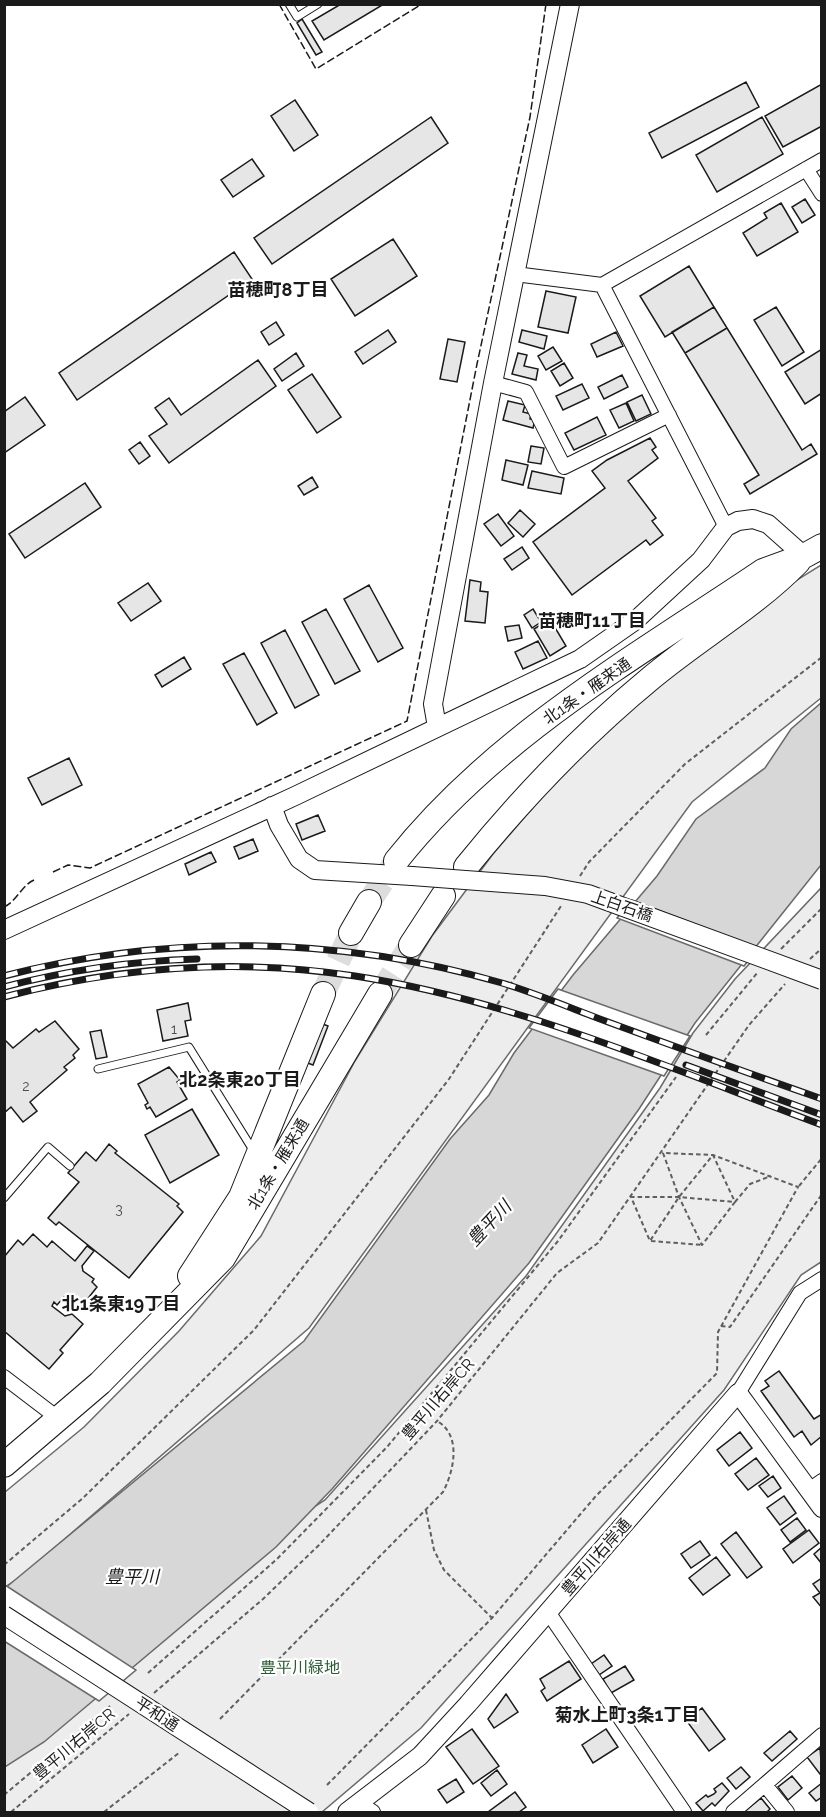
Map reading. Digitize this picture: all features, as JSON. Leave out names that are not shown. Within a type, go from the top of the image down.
[{"type":"highway","name":"北1条・雁来通","points":[[466,867],[561,759],[651,678],[778,583],[813,551]]},
{"type":"highway","name":"北1条・雁来通","points":[[404,869],[466,783],[512,743],[763,571],[813,551]]},
{"type":"highway","points":[[411,945],[443,896]]},
{"type":"highway","points":[[351,933],[369,902]]},
{"type":"highway","name":"北1条・雁来通","points":[[162,1321],[241,1197],[323,994]]},
{"type":"highway","name":"北1条・雁来通","points":[[4,1465],[59,1419],[162,1321],[223,1258],[380,994]]},
{"type":"street","points":[[437,727],[433,704],[493,383],[570,4]]},
{"type":"street","points":[[515,274],[602,285],[822,160]]},
{"type":"street","points":[[806,169],[822,194]]},
{"type":"street","points":[[602,285],[726,527]]},
{"type":"street","points":[[493,383],[526,392],[564,467],[669,415]]},
{"type":"street","points":[[4,930],[272,806],[580,659],[636,620],[700,560],[726,527],[753,519],[768,524],[813,551]]},
{"type":"street","name":"上白石橋","points":[[272,806],[279,825],[299,859],[315,870],[404,869],[545,886],[588,894],[822,980]]},
{"type":"street","points":[[822,1279],[800,1293],[738,1393],[815,1485],[822,1508]]},
{"type":"street","points":[[4,1377],[59,1419]]},
{"type":"street","name":"豊平川右岸通","points":[[360,1809],[420,1756],[738,1393]]},
{"type":"street","points":[[548,1612],[684,1812]]},
{"type":"street","name":"平和通","points":[[4,1615],[309,1812]]},
{"type":"street","points":[[733,1812],[822,1735]]},
{"type":"street","points":[[765,1785],[787,1812]]},
{"type":"lane","points":[[289,4],[297,18],[318,4]]},
{"type":"lane","points":[[98,1069],[189,1047],[257,1157]]},
{"type":"lane","points":[[4,1198],[48,1147],[70,1166]]},
{"type":"path","points":[[576,882],[589,862],[685,764],[822,657]]},
{"type":"path","points":[[4,1565],[83,1498],[254,1330],[449,1079],[563,901]]},
{"type":"path","points":[[808,961],[822,948]]},
{"type":"path","name":"豊平川右岸CR","points":[[150,1695],[254,1606],[311,1553],[437,1420],[557,1273],[598,1244],[663,1153],[749,1025],[786,982]]},
{"type":"path","points":[[148,1673],[278,1559],[387,1447],[558,1241],[676,1077]]},
{"type":"path","points":[[702,1245],[679,1197],[663,1153],[713,1155],[798,1187]]},
{"type":"path","points":[[650,1240],[679,1197],[713,1155]]},
{"type":"path","points":[[713,1155],[735,1202]]},
{"type":"path","points":[[327,1785],[492,1618],[595,1497],[717,1373],[718,1332],[798,1187],[822,1158]]},
{"type":"path","points":[[702,1245],[750,1184],[771,1176]]},
{"type":"path","points":[[721,1326],[730,1326],[822,1194]]},
{"type":"path","points":[[650,1240],[631,1197],[679,1197],[735,1202]]},
{"type":"path","points":[[650,1240],[702,1245]]},
{"type":"path","points":[[220,1719],[443,1492],[453,1473],[452,1440],[444,1425],[437,1420]]},
{"type":"path","points":[[426,1510],[434,1550],[444,1570],[492,1618]]},
{"type":"path","points":[[4,1795],[110,1706]]},
{"type":"path","name":"豊平川右岸CR","points":[[12,1812],[133,1710]]},
{"type":"path","points":[[104,1812],[180,1752]]},
{"type":"shaded area","points":[[821,565],[821,698],[692,802],[309,1328],[23,1575],[5,1587],[5,1492],[84,1427],[179,1331],[261,1236],[355,1061],[432,936],[493,854],[602,727],[681,652]]},
{"type":"shaded area","name":"豊平川緑地","points":[[821,888],[821,1262],[801,1275],[724,1390],[421,1728],[322,1812],[5,1812],[4,1764],[227,1563],[325,1500],[526,1276],[660,1088],[693,1033],[735,979]]},
{"type":"water","name":"豊平川","points":[[821,703],[821,865],[695,1023],[639,1109],[529,1263],[332,1489],[276,1547],[44,1742],[5,1767],[4,1589],[304,1341],[450,1139],[489,1095],[514,1053],[573,975],[657,876],[696,819],[765,768],[791,729]]},
{"type":"pier","points":[[632,900],[758,948],[744,966],[617,918]]},
{"type":"pier","points":[[558,989],[690,1036],[664,1076],[529,1028]]},
{"type":"pier","points":[[5,1585],[136,1670],[99,1701],[4,1641]]},
{"type":"building","points":[[341,4],[384,4],[324,40],[312,21]]},
{"type":"building","points":[[302,19],[322,52],[316,55],[297,23]]},
{"type":"building","points":[[746,82],[759,107],[662,158],[649,133]]},
{"type":"building","points":[[822,84],[822,126],[783,147],[765,116]]},
{"type":"building","points":[[295,100],[318,135],[294,151],[271,116]]},
{"type":"building","points":[[431,117],[448,143],[272,264],[254,238]]},
{"type":"building","points":[[762,117],[783,154],[717,192],[696,155]]},
{"type":"building","points":[[252,159],[264,176],[233,197],[221,180]]},
{"type":"building","points":[[805,199],[815,215],[802,223],[792,207]]},
{"type":"building","points":[[781,203],[798,232],[757,256],[743,233],[767,218],[764,213]]},
{"type":"building","points":[[393,239],[417,276],[355,316],[331,279]]},
{"type":"building","points":[[234,252],[252,279],[77,400],[59,373]]},
{"type":"building","points":[[689,266],[714,307],[665,337],[640,296]]},
{"type":"building","points":[[546,291],[576,297],[568,333],[538,327]]},
{"type":"building","points":[[714,307],[727,328],[685,353],[672,332]]},
{"type":"building","points":[[776,307],[804,352],[782,366],[754,320]]},
{"type":"building","points":[[276,322],[284,335],[269,345],[261,332]]},
{"type":"building","points":[[727,328],[802,450],[811,444],[817,454],[750,494],[744,484],[759,475],[685,353]]},
{"type":"building","points":[[388,330],[396,342],[363,364],[355,352]]},
{"type":"building","points":[[522,330],[547,336],[544,349],[519,342]]},
{"type":"building","points":[[616,332],[623,346],[597,357],[591,344]]},
{"type":"building","points":[[448,339],[465,342],[457,382],[440,379]]},
{"type":"building","points":[[553,347],[562,361],[546,370],[538,356]]},
{"type":"building","points":[[822,349],[822,393],[805,404],[785,372]]},
{"type":"building","points":[[296,353],[304,366],[282,381],[274,369]]},
{"type":"building","points":[[518,353],[527,355],[524,366],[538,369],[536,380],[512,374]]},
{"type":"building","points":[[258,360],[276,386],[169,463],[149,436],[167,424],[155,408],[169,398],[181,415]]},
{"type":"building","points":[[564,363],[573,378],[560,386],[551,371]]},
{"type":"building","points":[[312,374],[341,417],[317,433],[288,390]]},
{"type":"building","points":[[622,375],[628,387],[604,399],[598,387]]},
{"type":"building","points":[[582,384],[589,398],[563,410],[556,396]]},
{"type":"building","points":[[642,395],[651,414],[636,421],[627,402]]},
{"type":"building","points":[[25,397],[45,425],[4,453],[4,412]]},
{"type":"building","points":[[508,401],[525,405],[523,412],[531,414],[530,419],[535,420],[533,428],[503,420]]},
{"type":"building","points":[[626,403],[634,421],[619,428],[610,410]]},
{"type":"building","points":[[597,417],[606,435],[574,450],[565,433]]},
{"type":"building","points":[[650,438],[656,447],[652,450],[658,458],[628,481],[656,518],[652,521],[663,535],[650,545],[646,540],[572,595],[533,542],[605,488],[592,471],[607,460]]},
{"type":"building","points":[[140,442],[150,456],[139,464],[129,450]]},
{"type":"building","points":[[531,446],[544,448],[541,464],[528,462]]},
{"type":"building","points":[[506,460],[528,465],[523,485],[502,480]]},
{"type":"building","points":[[532,471],[564,478],[561,494],[528,488]]},
{"type":"building","points":[[312,477],[318,487],[304,495],[298,486]]},
{"type":"building","points":[[85,483],[101,507],[25,558],[9,534]]},
{"type":"building","points":[[520,510],[535,524],[523,537],[508,523]]},
{"type":"building","points":[[498,514],[514,536],[501,546],[484,524]]},
{"type":"building","points":[[522,547],[529,558],[512,570],[504,559]]},
{"type":"building","points":[[470,580],[481,582],[480,591],[488,592],[485,623],[465,621]]},
{"type":"building","points":[[148,583],[161,601],[131,621],[118,603]]},
{"type":"building","points":[[369,585],[403,648],[378,662],[344,599]]},
{"type":"building","points":[[326,609],[360,671],[335,684],[302,622]]},
{"type":"building","points":[[533,609],[541,622],[532,628],[524,615]]},
{"type":"building","points":[[550,619],[566,646],[550,656],[534,629]]},
{"type":"building","points":[[519,625],[522,638],[508,641],[505,627]]},
{"type":"building","points":[[285,630],[319,695],[295,708],[261,643]]},
{"type":"building","points":[[538,641],[547,658],[523,669],[515,652]]},
{"type":"building","points":[[244,653],[277,713],[257,725],[223,664]]},
{"type":"building","points":[[184,657],[191,669],[162,687],[155,675]]},
{"type":"building","points":[[69,758],[82,785],[42,805],[28,778]]},
{"type":"building","points":[[318,815],[325,831],[302,840],[296,824]]},
{"type":"building","points":[[253,839],[258,851],[239,859],[234,847]]},
{"type":"building","points":[[211,852],[216,862],[189,875],[185,864]]},
{"type":"building","points":[[188,1003],[191,1020],[185,1021],[188,1036],[163,1041],[157,1010]]},
{"type":"building","points":[[55,1021],[79,1049],[73,1055],[75,1058],[64,1067],[67,1070],[30,1102],[37,1111],[23,1122],[11,1107],[4,1113],[4,1039],[13,1048],[36,1029],[39,1032]]},
{"type":"building","points":[[320,1023],[328,1026],[313,1065],[305,1062]]},
{"type":"building","points":[[101,1030],[107,1057],[96,1059],[90,1032]]},
{"type":"building","points":[[169,1067],[180,1080],[177,1082],[187,1099],[156,1117],[150,1107],[147,1109],[145,1105],[148,1103],[138,1084]]},
{"type":"building","points":[[192,1109],[219,1155],[170,1183],[145,1135]]},
{"type":"building","points":[[109,1144],[117,1151],[115,1153],[179,1204],[177,1206],[183,1212],[129,1278],[59,1222],[56,1225],[48,1218],[79,1182],[68,1173],[86,1152],[96,1161]]},
{"type":"building","points":[[33,1234],[47,1247],[52,1241],[75,1261],[87,1246],[94,1251],[82,1266],[83,1271],[94,1279],[92,1282],[97,1287],[78,1311],[64,1297],[57,1305],[54,1302],[52,1306],[65,1316],[72,1314],[83,1324],[60,1350],[63,1353],[49,1369],[4,1331],[4,1257],[18,1240],[23,1245]]},
{"type":"building","points":[[779,1371],[814,1419],[822,1414],[822,1436],[811,1445],[802,1431],[794,1437],[761,1391],[769,1386],[765,1381]]},
{"type":"building","points":[[740,1432],[752,1448],[729,1466],[717,1450]]},
{"type":"building","points":[[756,1458],[769,1475],[748,1490],[735,1474]]},
{"type":"building","points":[[773,1476],[781,1488],[768,1497],[759,1486]]},
{"type":"building","points":[[784,1496],[796,1513],[780,1525],[767,1508]]},
{"type":"building","points":[[797,1518],[806,1530],[790,1542],[781,1530]]},
{"type":"building","points":[[809,1530],[819,1543],[793,1563],[783,1549]]},
{"type":"building","points":[[736,1532],[762,1567],[747,1578],[721,1544]]},
{"type":"building","points":[[700,1541],[710,1555],[691,1568],[681,1554]]},
{"type":"building","points":[[822,1547],[822,1564],[814,1554]]},
{"type":"building","points":[[716,1557],[730,1575],[703,1595],[689,1578]]},
{"type":"building","points":[[822,1578],[822,1608],[813,1597],[820,1593],[813,1584]]},
{"type":"building","points":[[604,1655],[612,1666],[599,1675],[591,1664]]},
{"type":"building","points":[[569,1661],[581,1679],[547,1701],[541,1691],[545,1688],[540,1679]]},
{"type":"building","points":[[625,1666],[634,1680],[611,1693],[603,1679]]},
{"type":"building","points":[[506,1694],[518,1712],[494,1728],[488,1719]]},
{"type":"building","points":[[702,1708],[725,1739],[709,1751],[686,1720]]},
{"type":"building","points":[[472,1729],[499,1766],[473,1784],[446,1747]]},
{"type":"building","points":[[606,1729],[618,1747],[593,1763],[582,1745]]},
{"type":"building","points":[[790,1731],[797,1739],[772,1761],[764,1753]]},
{"type":"building","points":[[820,1748],[822,1773],[820,1774],[807,1757]]},
{"type":"building","points":[[741,1767],[750,1777],[736,1789],[727,1778]]},
{"type":"building","points":[[497,1770],[507,1784],[491,1796],[481,1783]]},
{"type":"building","points":[[792,1776],[802,1788],[788,1800],[778,1787]]},
{"type":"building","points":[[456,1779],[464,1792],[447,1803],[438,1790]]},
{"type":"building","points":[[722,1783],[729,1791],[715,1806],[712,1803],[703,1811],[696,1803],[706,1795],[708,1797],[714,1794],[716,1792],[714,1789]]},
{"type":"building","points":[[822,1783],[822,1797],[816,1801],[809,1793]]},
{"type":"building","points":[[515,1792],[526,1807],[519,1812],[488,1812]]},
{"type":"building","points":[[761,1798],[770,1809],[767,1812],[744,1812]]},
{"type":"tunnel","points":[[369,902],[396,861]]},
{"type":"tunnel","points":[[323,994],[351,933]]},
{"type":"tunnel","points":[[380,994],[411,945]]},
{"type":"railway","points":[[4,976],[66,962],[128,952],[190,947],[253,946],[316,949],[379,956],[441,967],[515,987],[822,1099]]},
{"type":"railway","points":[[4,987],[100,967],[197,959]]},
{"type":"railway","points":[[4,997],[90,979],[178,968],[267,967],[355,976],[415,987],[534,1019],[650,1059],[822,1125]]},
{"type":"railway","points":[[686,1065],[822,1115]]},
{"type":"fence","points":[[279,4],[316,69],[422,4]]},
{"type":"fence","points":[[53,872],[68,865],[90,868],[407,721],[477,364],[530,117],[546,4]]},
{"type":"fence","points":[[4,907],[34,880]]},
{"type":"district","name":"苗穂町8丁目","points":[[278,289]]},
{"type":"district","name":"苗穂町11丁目","points":[[592,620]]},
{"type":"district","name":"北2条東20丁目","points":[[240,1079]]},
{"type":"district","name":"北1条東19丁目","points":[[121,1303]]},
{"type":"district","name":"菊水上町3条1丁目","points":[[627,1714]]}]
